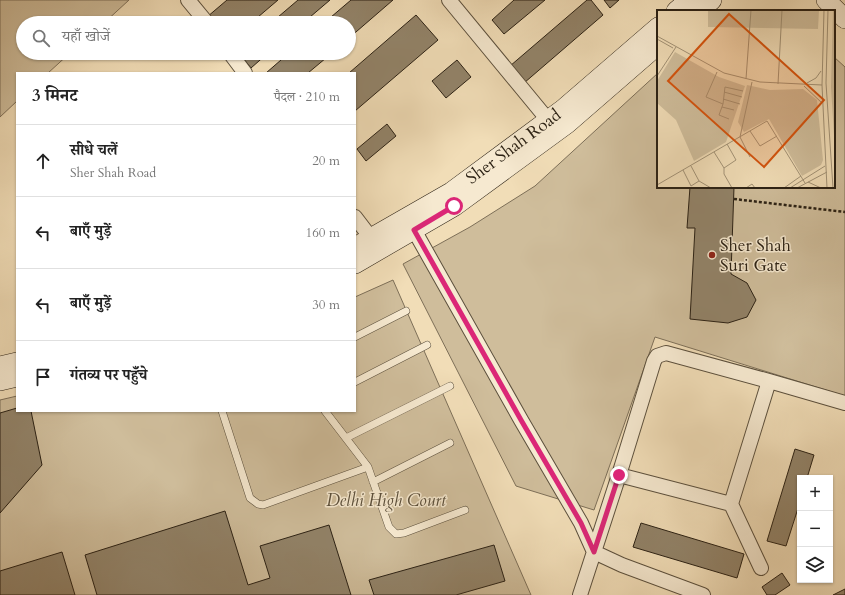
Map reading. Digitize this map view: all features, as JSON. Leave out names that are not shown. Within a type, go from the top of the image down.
[{"type":"main road","points":[[674,10],[682,0]]},
{"type":"main road","points":[[677,10],[689,0]]},
{"type":"main road","points":[[700,10],[712,0]]},
{"type":"main road","points":[[826,0],[845,20]]},
{"type":"main road","name":"Sher Shah Road","points":[[363,243],[451,192],[563,109],[657,28]]},
{"type":"main road","name":"Sher Shah Road","points":[[356,263],[454,206],[567,124],[657,46]]},
{"type":"main road","points":[[0,366],[16,362]]},
{"type":"main road","points":[[0,381],[16,377]]},
{"type":"street","points":[[188,0],[201,16]]},
{"type":"street","points":[[449,0],[548,120]]},
{"type":"street","points":[[235,60],[244,72]]},
{"type":"street","points":[[356,220],[363,243]]},
{"type":"street","points":[[414,230],[581,523],[594,552],[622,565],[703,595]]},
{"type":"street","points":[[580,595],[654,361],[657,356],[666,353],[845,403]]},
{"type":"street","points":[[761,568],[731,504],[770,381]]},
{"type":"street","points":[[619,475],[731,504]]},
{"type":"lane","points":[[356,336],[406,311]]},
{"type":"lane","points":[[356,381],[427,345]]},
{"type":"lane","points":[[346,438],[450,386]]},
{"type":"lane","points":[[222,412],[250,498],[258,504],[263,505],[368,466]]},
{"type":"lane","points":[[326,412],[368,466],[389,528],[396,534],[404,533],[465,510]]},
{"type":"lane","points":[[373,482],[450,443]]},
{"type":"path","points":[[734,200],[845,212]]},
{"type":"green space","points":[[0,0],[129,0],[112,16],[16,16],[16,60],[62,60],[49,72],[16,72],[16,102],[0,117]]},
{"type":"green space","points":[[835,58],[845,67],[845,396],[655,337],[594,510],[516,486],[403,264],[470,227],[535,186],[657,74],[657,188],[835,188]]},
{"type":"green space","name":"Delhi High Court","points":[[393,280],[531,595],[0,595],[0,400],[16,396],[16,412],[356,412],[356,297]]},
{"type":"building","points":[[227,0],[278,0],[259,16],[208,16]]},
{"type":"building","points":[[298,0],[330,0],[311,16],[279,16]]},
{"type":"building","points":[[351,0],[393,0],[356,32],[356,16],[332,16]]},
{"type":"building","points":[[514,0],[545,0],[504,34],[492,20]]},
{"type":"building","points":[[587,0],[591,0],[603,15],[524,83],[510,66]]},
{"type":"building","points":[[604,0],[619,0],[610,8]]},
{"type":"building","points":[[416,15],[438,40],[356,110],[356,72],[350,72]]},
{"type":"building","points":[[245,60],[260,60],[251,68]]},
{"type":"building","points":[[281,60],[324,60],[309,72],[267,72]]},
{"type":"building","points":[[457,60],[471,77],[446,98],[432,81]]},
{"type":"building","points":[[387,124],[396,136],[366,161],[357,149]]},
{"type":"building","name":"Sher Shah Suri Gate","points":[[690,188],[734,188],[731,274],[747,283],[756,300],[747,317],[728,323],[690,319],[695,228],[687,228]]},
{"type":"building","points":[[16,408],[16,412],[31,412],[42,465],[0,513],[0,413]]},
{"type":"building","points":[[795,449],[814,455],[808,475],[797,475],[797,511],[786,546],[767,541]]},
{"type":"building","points":[[225,511],[248,585],[270,578],[260,546],[329,525],[351,595],[97,595],[85,555]]},
{"type":"building","points":[[641,523],[744,554],[737,578],[633,547]]},
{"type":"building","points":[[494,545],[505,581],[456,595],[374,595],[369,580]]},
{"type":"building","points":[[62,552],[75,595],[0,595],[0,571]]},
{"type":"building","points":[[782,573],[790,585],[775,595],[767,595],[762,587]]},
{"type":"building","points":[[845,589],[845,595],[833,595]]},
{"type":"place","name":"Sher Shah Suri Gate","points":[[712,255]]},
{"type":"route","points":[[454,206],[414,230],[581,523],[594,552],[619,475]]}]
